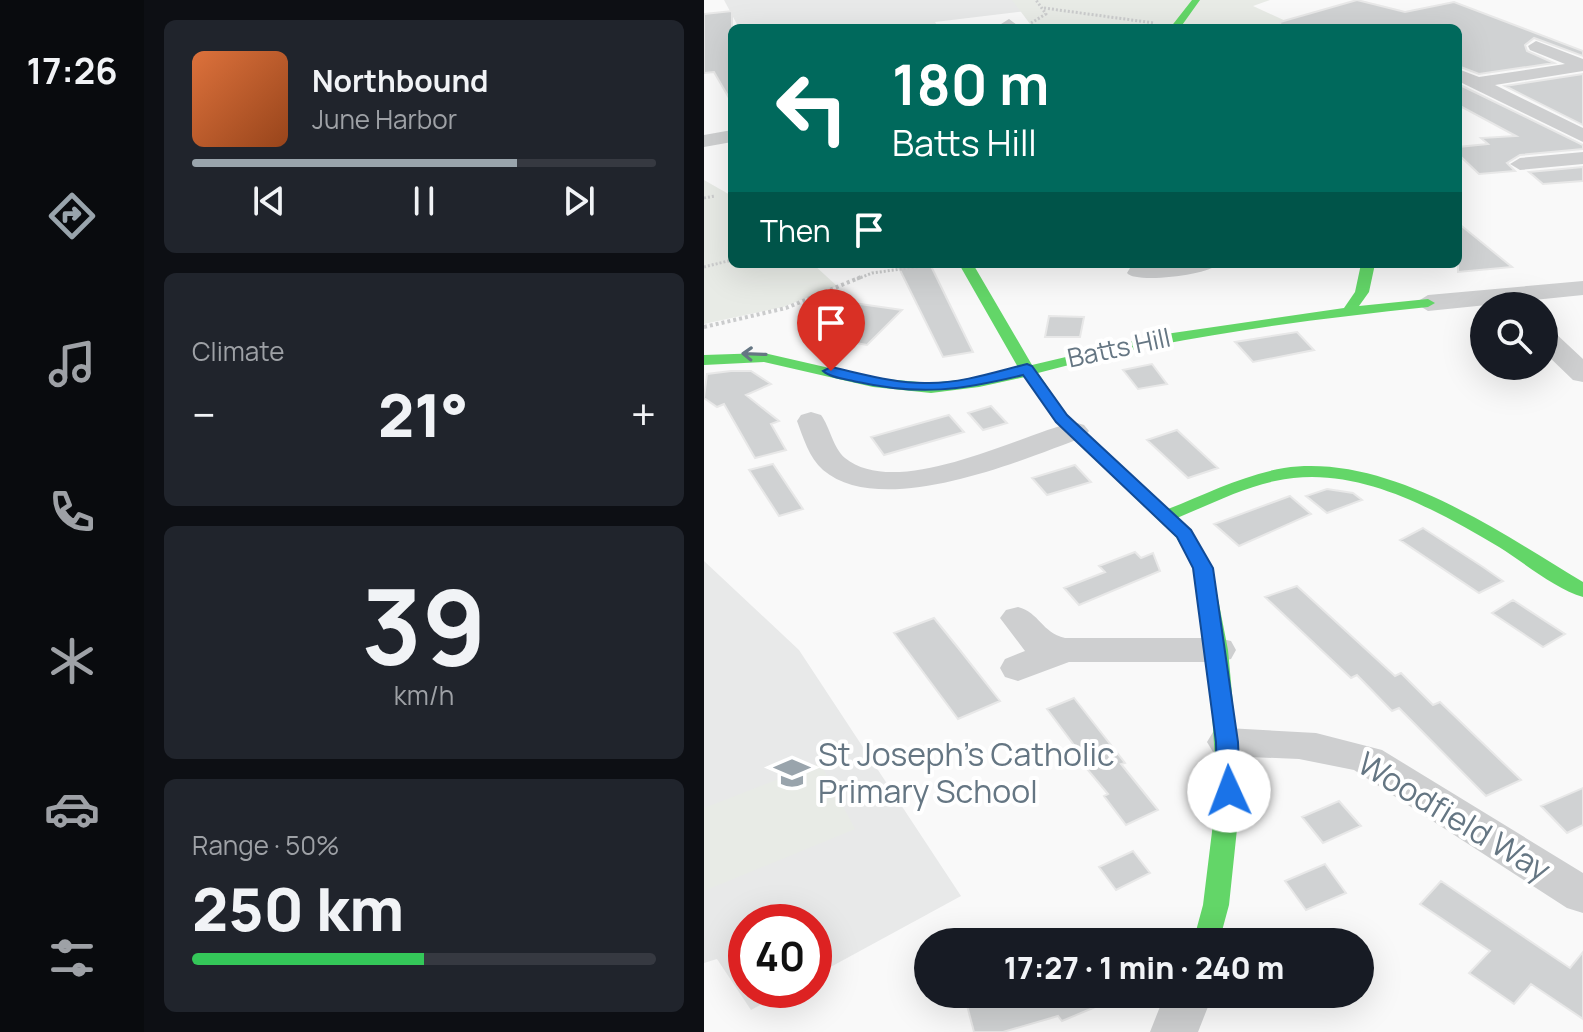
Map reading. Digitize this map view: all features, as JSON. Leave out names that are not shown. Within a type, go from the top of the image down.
[{"type":"street","points":[[1178,24],[1196,0]]},
{"type":"street","points":[[1536,46],[1583,66]]},
{"type":"street","points":[[1477,83],[1583,66]]},
{"type":"street","points":[[1462,76],[1583,136]]},
{"type":"street","points":[[704,141],[728,137]]},
{"type":"street","points":[[1520,164],[1583,158]]},
{"type":"street","points":[[968,268],[1027,369],[1074,431],[1184,534],[1203,568],[1218,650],[1229,791],[1224,847],[1209,928]]},
{"type":"street","points":[[1139,273],[1176,268]]},
{"type":"street","points":[[1348,312],[1362,292],[1367,268]]},
{"type":"street","name":"Batts Hill","points":[[1557,292],[1583,288]]},
{"type":"street","name":"Batts Hill","points":[[704,360],[762,354],[909,388],[968,384],[1162,338],[1348,312],[1420,295],[1470,299]]},
{"type":"street","points":[[1558,350],[1583,374]]},
{"type":"street","points":[[811,421],[834,464],[865,481],[907,482],[1074,431]]},
{"type":"street","points":[[1166,516],[1285,474],[1342,474],[1362,479],[1467,522],[1583,591]]},
{"type":"street","points":[[1018,618],[1038,643],[1065,650],[1218,650]]},
{"type":"street","points":[[1018,668],[1065,650]]},
{"type":"street","name":"Woodfield Way","points":[[1227,742],[1321,746],[1368,760],[1583,895]]},
{"type":"street","points":[[1174,1032],[1183,1008]]},
{"type":"path","points":[[1021,24],[1046,14],[1036,0]]},
{"type":"path","points":[[1044,8],[1155,24]]},
{"type":"path","points":[[704,198],[715,196]]},
{"type":"path","points":[[704,267],[728,261]]},
{"type":"path","points":[[704,327],[786,308],[872,273],[909,268]]},
{"type":"shaded area","points":[[724,0],[1021,0],[1026,11],[935,22],[936,24],[737,24]]},
{"type":"shaded area","points":[[1012,0],[1270,0],[1253,6],[1292,24],[1030,24]]},
{"type":"shaded area","points":[[704,180],[728,194],[728,268],[817,268],[837,286],[783,307],[704,324]]},
{"type":"shaded area","name":"St Joseph's Catholic Primary School","points":[[704,561],[799,650],[961,896],[832,966],[832,904],[728,904],[728,976],[717,959],[704,963]]},
{"type":"shaded area","points":[[820,763],[855,829],[704,891],[704,808]]},
{"type":"building","points":[[1357,0],[1405,12],[1454,2],[1583,51],[1583,56],[1534,38],[1525,45],[1527,51],[1554,63],[1479,74],[1462,68],[1462,24],[1280,22]]},
{"type":"building","points":[[732,11],[732,24],[728,24],[728,96],[714,72],[704,73],[704,14]]},
{"type":"building","points":[[1583,74],[1583,125],[1505,86]]},
{"type":"building","points":[[1462,86],[1583,145],[1583,149],[1520,155],[1507,163],[1515,171],[1479,174],[1462,158],[1462,147],[1488,144],[1481,138],[1516,136],[1462,107]]},
{"type":"building","points":[[1583,167],[1583,181],[1543,184],[1529,172]]},
{"type":"building","points":[[1462,226],[1512,267],[1458,272],[1458,268],[1462,268]]},
{"type":"building","points":[[899,268],[932,268],[973,352],[943,357]]},
{"type":"building","points":[[846,302],[902,310],[867,345],[810,335]]},
{"type":"building","points":[[1049,316],[1084,317],[1080,337],[1045,337]]},
{"type":"building","points":[[1297,332],[1314,350],[1253,362],[1235,342]]},
{"type":"building","points":[[1152,364],[1167,384],[1138,389],[1123,370]]},
{"type":"building","points":[[751,371],[771,384],[746,395],[779,421],[771,424],[786,450],[755,458],[724,404],[717,407],[704,398],[707,374]]},
{"type":"building","points":[[991,406],[1007,423],[983,430],[968,413]]},
{"type":"building","points":[[949,415],[964,432],[884,455],[871,437]]},
{"type":"building","points":[[1177,430],[1218,468],[1188,478],[1147,440]]},
{"type":"building","points":[[773,464],[803,509],[779,516],[749,470]]},
{"type":"building","points":[[1075,465],[1091,482],[1047,495],[1032,478]]},
{"type":"building","points":[[1327,489],[1353,493],[1362,500],[1327,513],[1306,496]]},
{"type":"building","points":[[1290,496],[1311,514],[1239,546],[1214,524]]},
{"type":"building","points":[[1423,528],[1503,581],[1479,593],[1400,540]]},
{"type":"building","points":[[1135,552],[1141,558],[1153,553],[1160,571],[1079,605],[1064,588],[1105,572],[1099,566]]},
{"type":"building","points":[[1297,586],[1395,676],[1401,673],[1433,705],[1440,702],[1521,780],[1486,796],[1399,708],[1392,711],[1357,675],[1351,678],[1265,597]]},
{"type":"building","points":[[1513,600],[1565,634],[1543,647],[1492,613]]},
{"type":"building","points":[[934,618],[1000,701],[958,719],[894,633]]},
{"type":"building","points":[[1074,698],[1158,810],[1126,825],[1104,796],[1108,794],[1072,751],[1077,749],[1047,709]]},
{"type":"building","points":[[1583,788],[1583,825],[1567,833],[1541,806]]},
{"type":"building","points":[[1339,801],[1361,826],[1323,843],[1302,817]]},
{"type":"building","points":[[1133,851],[1150,873],[1116,890],[1099,867]]},
{"type":"building","points":[[1325,864],[1346,893],[1306,910],[1285,881]]},
{"type":"building","points":[[1441,881],[1570,968],[1583,952],[1583,1019],[1531,984],[1514,1004],[1469,973],[1490,951],[1420,904]]},
{"type":"building","points":[[968,1008],[1093,1008],[1062,1021],[1058,1016],[1003,1032],[974,1032]]},
{"type":"traffic: fast","points":[[1178,24],[1196,0]]},
{"type":"traffic: fast","points":[[968,268],[1027,369],[1061,418],[1184,534],[1203,568],[1218,650],[1229,791],[1216,905],[1210,928]]},
{"type":"traffic: fast","points":[[1348,312],[1362,292],[1367,268]]},
{"type":"traffic: fast","points":[[704,360],[764,358],[873,382],[931,388],[1003,378],[1097,352],[1197,332],[1428,303]]},
{"type":"traffic: fast","points":[[1166,516],[1271,476],[1325,472],[1364,478],[1442,508],[1583,591]]},
{"type":"place","name":"St Joseph's Catholic Primary School","points":[[792,773]]},
{"type":"route","points":[[831,371],[891,385],[929,388],[968,384],[1027,369],[1061,418],[1184,534],[1194,547],[1209,588],[1218,650],[1229,791]]}]
